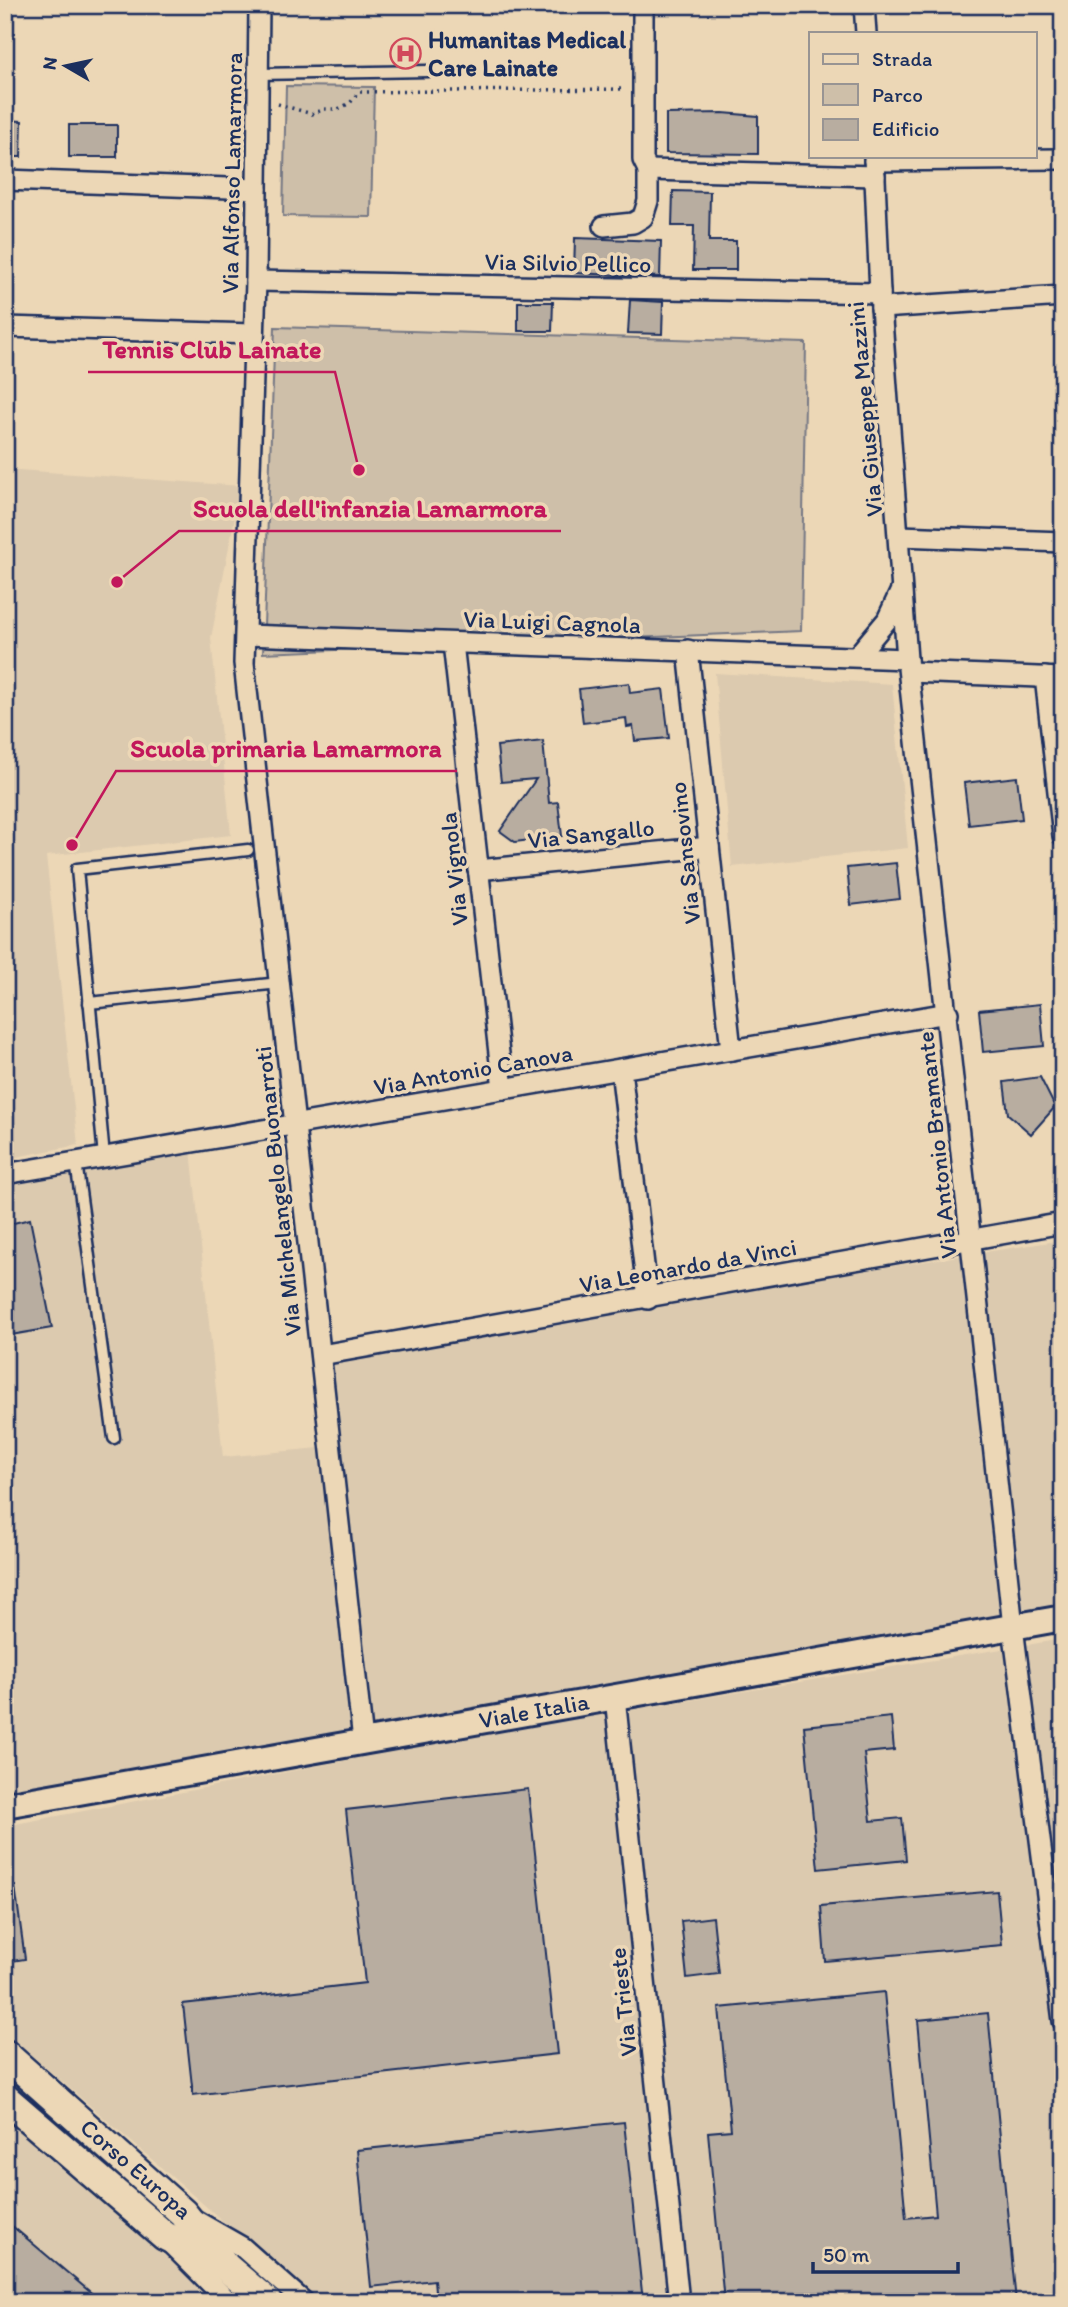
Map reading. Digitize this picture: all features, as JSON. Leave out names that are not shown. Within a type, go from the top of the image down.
[{"type":"main road","name":"Corso Europa","points":[[5,2054],[183,2213]]},
{"type":"main road","name":"Corso Europa","points":[[5,2098],[164,2236]]},
{"type":"main road","points":[[183,2213],[226,2267],[267,2302]]},
{"type":"main road","points":[[164,2236],[226,2267]]},
{"type":"street","name":"Via Alfonso Lamarmora","points":[[246,635],[256,281],[259,5]]},
{"type":"street","points":[[604,226],[633,223],[643,217],[648,201],[648,170],[643,160],[643,5]]},
{"type":"street","points":[[864,5],[866,32]]},
{"type":"street","points":[[648,170],[1063,159]]},
{"type":"street","name":"Via Giuseppe Mazzini","points":[[874,164],[881,300],[908,666]]},
{"type":"street","points":[[5,180],[257,189]]},
{"type":"street","name":"Via Silvio Pellico","points":[[256,281],[881,300],[1063,296]]},
{"type":"street","points":[[5,327],[254,334]]},
{"type":"street","points":[[900,536],[1063,542]]},
{"type":"street","points":[[857,656],[887,620],[903,587]]},
{"type":"street","name":"Via Luigi Cagnola","points":[[246,635],[857,656],[908,666],[1054,678]]},
{"type":"street","name":"Via Michelangelo Buonarroti","points":[[246,635],[244,663],[363,1741]]},
{"type":"street","name":"Via Vignola","points":[[453,643],[503,1089]]},
{"type":"street","name":"Via Sansovino","points":[[688,650],[731,1050]]},
{"type":"street","name":"Via Antonio Bramante","points":[[908,666],[1013,1627],[1063,2021]]},
{"type":"street","points":[[1054,678],[1063,836]]},
{"type":"street","name":"Via Sangallo","points":[[478,870],[709,847]]},
{"type":"street","name":"Via Antonio Canova","points":[[5,1174],[948,1013]]},
{"type":"street","points":[[621,1069],[648,1299]]},
{"type":"street","name":"Via Leonardo da Vinci","points":[[321,1355],[648,1299],[1063,1223]]},
{"type":"street","name":"Viale Italia","points":[[5,1805],[1063,1618]]},
{"type":"street","name":"Via Trieste","points":[[615,1697],[678,2302]]},
{"type":"street","name":"Corso Europa","points":[[183,2213],[242,2247],[304,2302]]},
{"type":"street","name":"Corso Europa","points":[[164,2236],[229,2302]]},
{"type":"lane","points":[[258,74],[428,71]]},
{"type":"lane","points":[[104,1157],[77,869],[248,850]]},
{"type":"lane","points":[[89,1003],[281,983]]},
{"type":"lane","points":[[76,1162],[114,1438]]},
{"type":"path","points":[[258,104],[286,105],[312,114],[326,109],[338,109],[350,103],[359,92],[644,89]]},
{"type":"shaded area","points":[[5,469],[241,486],[211,638],[231,835],[46,856],[78,1145],[5,1159]]},
{"type":"shaded area","points":[[715,673],[892,684],[908,848],[732,867]]},
{"type":"shaded area","points":[[191,1150],[223,1457],[342,1446],[331,1364],[646,1304],[1063,1240],[1063,1610],[5,1791],[5,1185]]},
{"type":"shaded area","points":[[1063,1639],[1063,2302],[316,2302],[5,2032],[5,1826],[501,1731]]},
{"type":"shaded area","points":[[5,2117],[218,2302],[5,2302]]},
{"type":"green space","points":[[286,86],[374,87],[371,217],[283,216]]},
{"type":"green space","points":[[275,327],[806,343],[801,631],[263,653]]},
{"type":"building","points":[[723,113],[758,116],[758,154],[666,153],[666,114]]},
{"type":"building","points":[[5,120],[22,121],[21,157],[5,157]]},
{"type":"building","points":[[69,125],[117,125],[117,157],[69,157]]},
{"type":"building","points":[[673,191],[710,192],[709,241],[736,241],[736,270],[693,270],[694,226],[672,226]]},
{"type":"building","points":[[575,238],[661,241],[660,277],[574,273]]},
{"type":"building","points":[[630,300],[663,302],[662,334],[628,333]]},
{"type":"building","points":[[518,302],[553,302],[552,331],[518,331]]},
{"type":"building","points":[[629,683],[630,693],[663,689],[669,738],[635,741],[633,726],[627,727],[626,718],[583,723],[579,689]]},
{"type":"building","points":[[543,741],[549,803],[558,802],[562,836],[515,842],[500,831],[536,779],[501,782],[497,746]]},
{"type":"building","points":[[1017,777],[1022,819],[969,825],[964,783]]},
{"type":"building","points":[[896,863],[900,899],[851,905],[847,868]]},
{"type":"building","points":[[1040,1004],[1044,1046],[983,1052],[979,1010]]},
{"type":"building","points":[[1040,1077],[1055,1107],[1031,1134],[1008,1114],[1004,1082]]},
{"type":"building","points":[[30,1219],[52,1328],[5,1336],[5,1225]]},
{"type":"building","points":[[891,1717],[894,1750],[864,1753],[871,1821],[902,1818],[906,1860],[818,1869],[804,1726]]},
{"type":"building","points":[[528,1789],[557,2054],[193,2095],[183,2004],[365,1983],[346,1810]]},
{"type":"building","points":[[15,1886],[25,1959],[5,1962],[5,1887]]},
{"type":"building","points":[[997,1891],[1002,1945],[825,1961],[821,1906]]},
{"type":"building","points":[[713,1917],[719,1974],[687,1978],[681,1921]]},
{"type":"building","points":[[884,1992],[906,2218],[936,2215],[918,2020],[988,2013],[1016,2302],[724,2302],[708,2132],[731,2130],[719,2008]]},
{"type":"building","points":[[624,2122],[643,2302],[436,2302],[434,2280],[371,2287],[357,2150]]},
{"type":"building","points":[[5,2220],[102,2302],[5,2302]]},
{"type":"place","name":"Humanitas Medical Care Lainate","points":[[405,54]]},
{"type":"place","name":"Tennis Club Lainate","points":[[359,470]]},
{"type":"place","name":"Scuola dell'infanzia Lamarmora","points":[[117,582]]},
{"type":"place","name":"Scuola primaria Lamarmora","points":[[72,845]]}]
